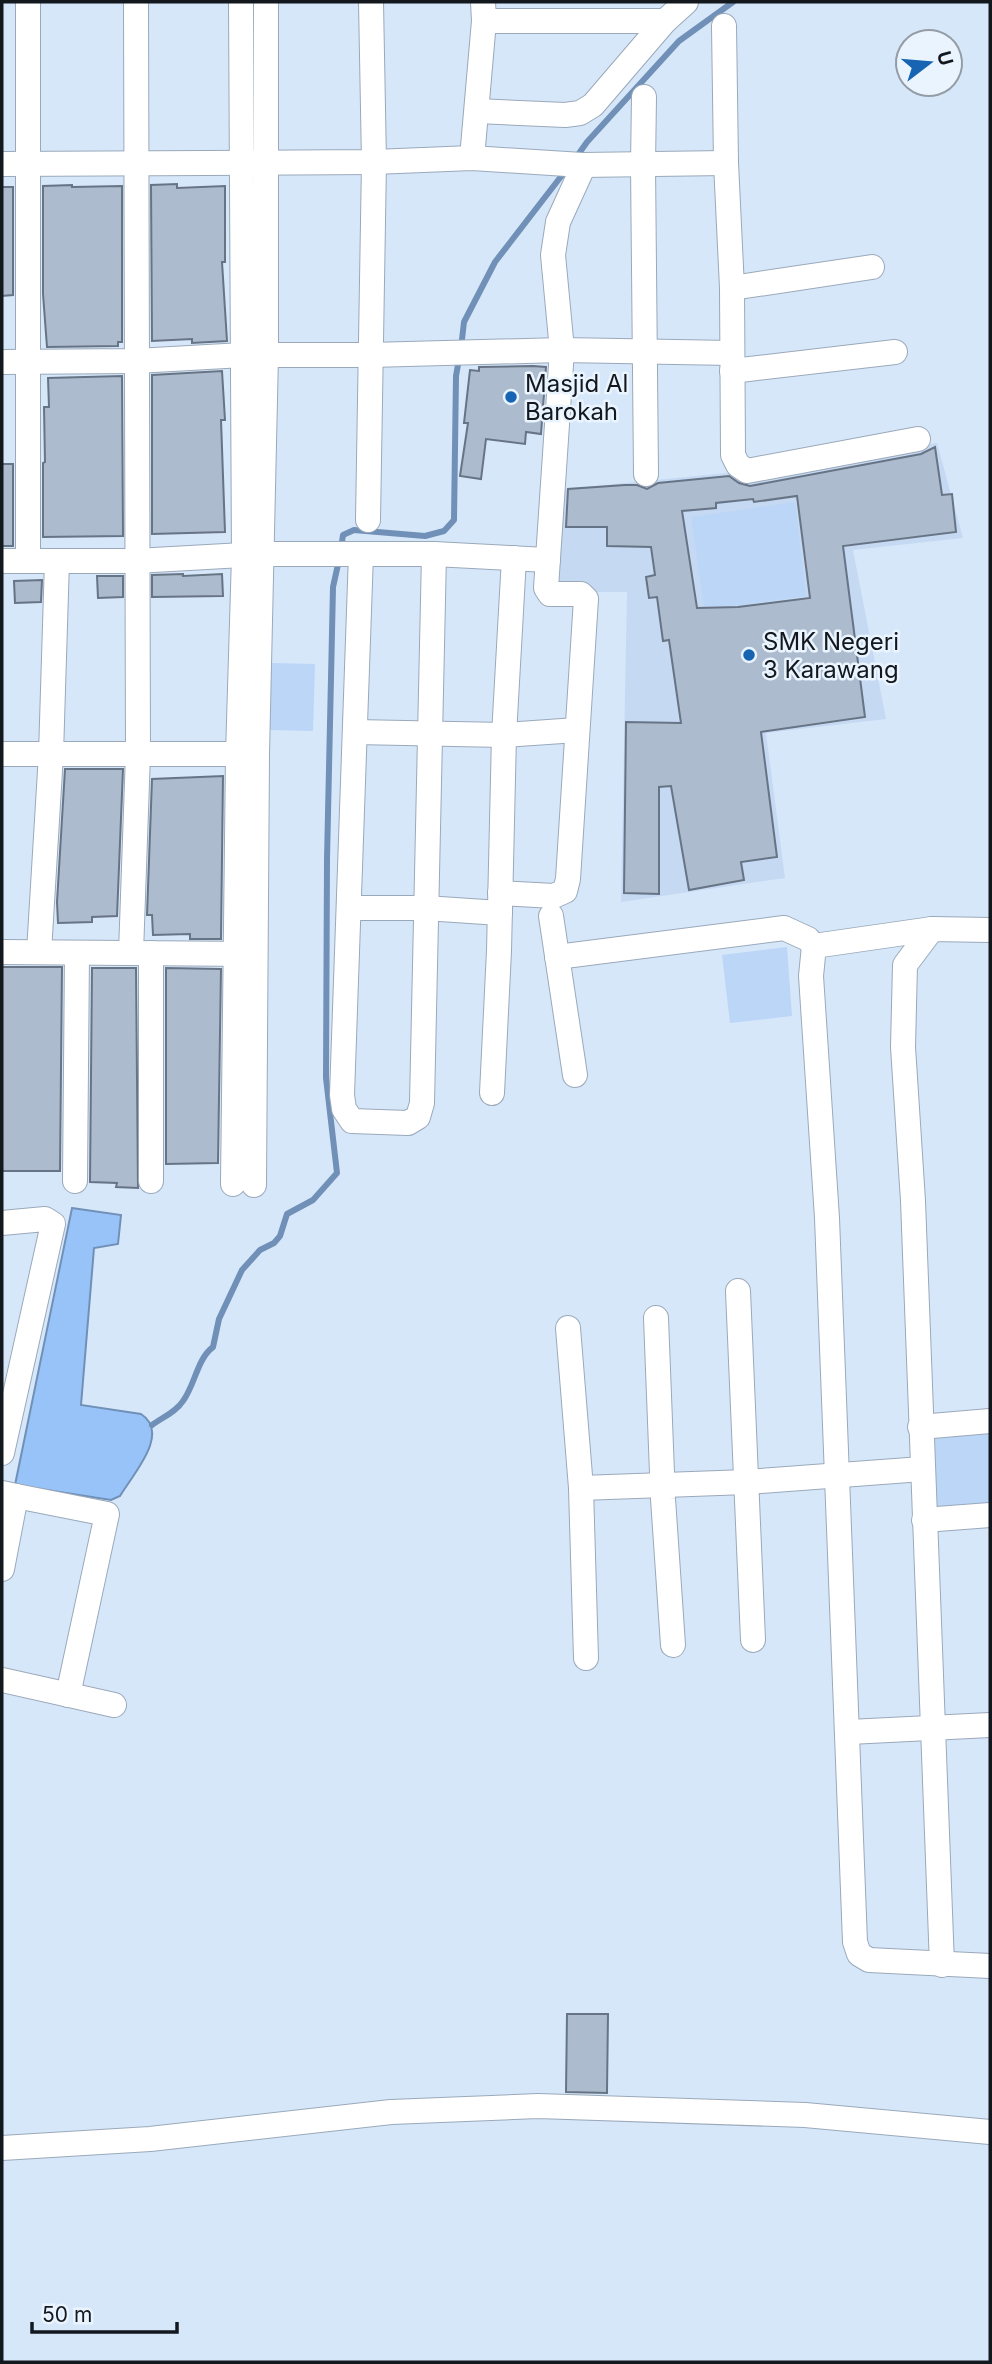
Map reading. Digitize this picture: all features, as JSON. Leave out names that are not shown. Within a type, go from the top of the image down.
[{"type":"street","points":[[28,561],[29,2]]},
{"type":"street","points":[[136,2],[138,754],[141,953],[151,1181]]},
{"type":"street","points":[[241,2],[253,162],[254,355],[244,1184]]},
{"type":"street","points":[[253,162],[266,2]]},
{"type":"street","points":[[368,520],[374,162],[370,2]]},
{"type":"street","points":[[477,111],[565,115],[580,113],[593,105],[665,21],[686,2]]},
{"type":"street","points":[[472,158],[484,11],[665,21]]},
{"type":"street","points":[[724,26],[726,163],[732,288],[733,455],[738,465],[747,471],[918,439]]},
{"type":"street","points":[[644,97],[646,474]]},
{"type":"street","points":[[2,164],[374,162],[472,158],[583,165],[726,163]]},
{"type":"street","points":[[349,908],[425,908],[500,903],[554,896],[565,891],[575,803],[586,599],[581,594],[547,592],[562,350],[553,255],[558,222],[583,165]]},
{"type":"street","points":[[732,288],[872,267]]},
{"type":"street","points":[[2,362],[562,350],[645,353],[732,362],[895,352]]},
{"type":"street","points":[[2,561],[136,561],[327,554],[434,554],[548,560]]},
{"type":"street","points":[[357,554],[355,732],[342,1095],[344,1109],[352,1121],[408,1123],[418,1117],[422,1103],[434,554]]},
{"type":"street","points":[[492,1093],[504,735],[514,558]]},
{"type":"street","points":[[39,952],[51,754],[57,561]]},
{"type":"street","points":[[355,732],[504,735],[577,730]]},
{"type":"street","points":[[2,754],[248,755]]},
{"type":"street","points":[[551,916],[575,1075]]},
{"type":"street","points":[[557,957],[784,928],[808,939],[814,946],[811,976],[827,1218],[839,1477],[855,1942],[859,1954],[869,1960],[990,1966]]},
{"type":"street","points":[[814,946],[932,929],[990,930]]},
{"type":"street","points":[[932,929],[905,965],[903,1047],[913,1201],[942,1965]]},
{"type":"street","points":[[2,952],[246,954]]},
{"type":"street","points":[[75,1181],[76,953]]},
{"type":"street","points":[[2,1223],[45,1219],[52,1224],[2,1453]]},
{"type":"street","points":[[738,1291],[753,1640]]},
{"type":"street","points":[[656,1318],[673,1645]]},
{"type":"street","points":[[568,1328],[581,1488],[586,1658]]},
{"type":"street","points":[[920,1427],[990,1421]]},
{"type":"street","points":[[581,1488],[839,1477],[922,1469]]},
{"type":"street","points":[[2,1569],[9,1494],[107,1514],[68,1695]]},
{"type":"street","points":[[924,1520],[990,1516]]},
{"type":"street","points":[[2,1681],[114,1705]]},
{"type":"street","points":[[849,1732],[990,1725]]},
{"type":"street","points":[[2,2148],[150,2139],[391,2112],[538,2106],[805,2115],[990,2132]]},
{"type":"shaded area","name":"SMK Negeri 3 Karawang","points":[[937,443],[963,538],[853,550],[886,719],[766,733],[785,878],[621,902],[627,592],[596,592],[557,586],[564,489],[747,471]]},
{"type":"shaded area","points":[[795,502],[806,596],[704,607],[691,517]]},
{"type":"shaded area","points":[[271,663],[315,664],[313,731],[269,730]]},
{"type":"shaded area","points":[[787,947],[792,1016],[730,1023],[722,955]]},
{"type":"shaded area","points":[[72,1208],[121,1215],[118,1244],[94,1248],[81,1405],[141,1414],[149,1422],[152,1432],[147,1454],[120,1496],[111,1500],[15,1485]]},
{"type":"shaded area","points":[[990,1421],[990,1515],[924,1520],[920,1427]]},
{"type":"building","points":[[177,184],[177,188],[225,186],[225,262],[222,262],[227,341],[152,341],[151,185]]},
{"type":"building","points":[[43,186],[122,186],[122,342],[118,342],[118,346],[47,347],[43,294]]},
{"type":"building","points":[[2,187],[13,187],[13,295],[2,296]]},
{"type":"building","points":[[479,367],[546,367],[541,434],[526,432],[525,444],[486,439],[481,479],[460,476],[468,423],[464,423],[470,370],[479,371]]},
{"type":"building","points":[[222,371],[225,532],[152,534],[152,375]]},
{"type":"building","points":[[122,376],[123,536],[43,537],[44,407],[49,407],[48,378]]},
{"type":"building","name":"SMK Negeri 3 Karawang","points":[[935,447],[942,495],[952,494],[956,532],[843,546],[865,717],[761,732],[777,857],[741,862],[744,880],[689,890],[671,786],[659,787],[659,894],[624,893],[626,722],[681,723],[669,640],[663,641],[657,597],[649,598],[646,577],[655,575],[651,547],[607,546],[607,527],[566,527],[568,489],[637,485],[647,489],[658,483],[729,476],[750,486],[921,454]],"holes":[[[797,496],[810,598],[738,607],[697,608],[682,511],[716,508],[716,503],[753,499],[754,502]]]},
{"type":"building","points":[[2,464],[13,464],[13,546],[2,546]]},
{"type":"building","points":[[222,574],[223,596],[152,597],[152,575]]},
{"type":"building","points":[[97,576],[123,576],[123,597],[98,598]]},
{"type":"building","points":[[42,580],[41,602],[15,603],[14,581]]},
{"type":"building","points":[[65,769],[123,769],[117,916],[92,917],[92,922],[58,923]]},
{"type":"building","points":[[223,776],[221,939],[190,939],[190,934],[153,935],[152,915],[147,915],[152,779]]},
{"type":"building","points":[[2,967],[62,967],[60,1171],[2,1171]]},
{"type":"building","points":[[92,968],[136,968],[138,1188],[116,1187],[117,1183],[90,1182]]},
{"type":"building","points":[[166,968],[221,969],[218,1163],[166,1164]]},
{"type":"building","points":[[567,2014],[608,2014],[607,2093],[566,2092]]},
{"type":"waterway","points":[[575,159],[587,142],[679,41],[733,2]]},
{"type":"waterway","points":[[461,348],[464,322],[495,262],[566,170]]},
{"type":"waterway","points":[[341,549],[343,535],[354,530],[425,536],[444,531],[454,520],[456,376],[459,359]]},
{"type":"waterway","points":[[152,1425],[177,1408],[187,1395],[203,1358],[213,1347],[219,1319],[242,1270],[260,1250],[274,1243],[280,1236],[287,1214],[313,1200],[337,1173],[326,1078],[327,859],[333,587],[339,560]]},
{"type":"place","name":"Masjid Al Barokah","points":[[511,397]]},
{"type":"place","name":"SMK Negeri 3 Karawang","points":[[749,655]]}]
